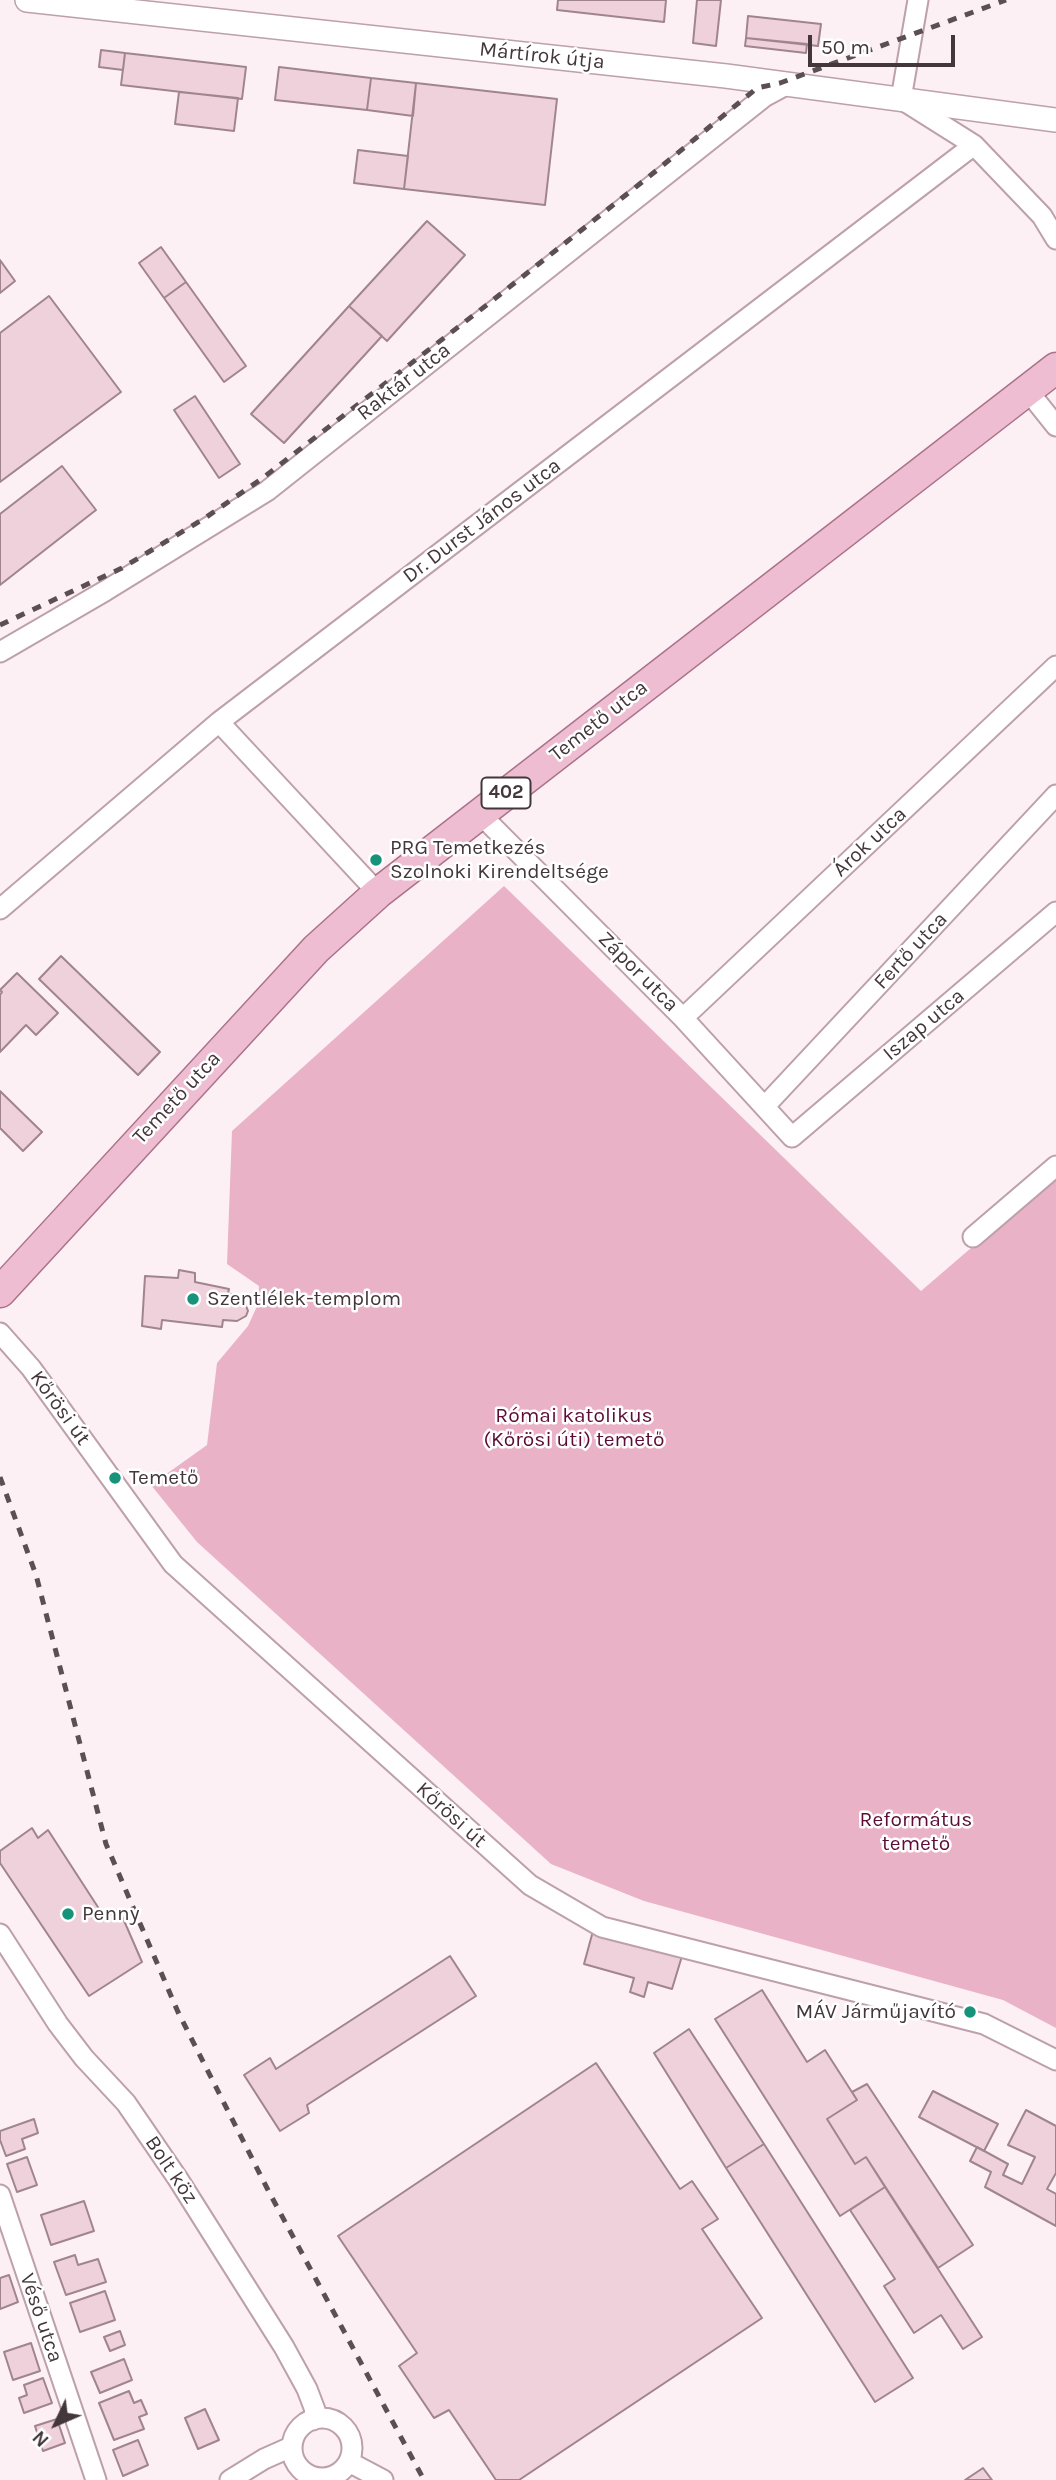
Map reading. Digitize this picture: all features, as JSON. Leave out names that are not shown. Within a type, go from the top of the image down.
[{"type":"main road","name":"Temető utca","points":[[4,1278],[316,949],[379,893],[1056,369]]},
{"type":"street","name":"Mártírok útja","points":[[28,0],[788,84],[1056,120]]},
{"type":"street","points":[[918,0],[901,99],[974,145],[1042,216],[1056,239]]},
{"type":"street","name":"Raktár utca","points":[[0,652],[267,491],[764,97],[788,84]]},
{"type":"street","name":"Dr. Durst János utca","points":[[0,909],[219,722],[974,145]]},
{"type":"street","points":[[1028,391],[1056,426]]},
{"type":"street","name":"Árok utca","points":[[683,1018],[1056,666]]},
{"type":"street","points":[[219,722],[379,893]]},
{"type":"street","name":"Fertő utca","points":[[765,1106],[1056,795]]},
{"type":"street","name":"Zápor utca","points":[[479,813],[683,1018],[792,1137]]},
{"type":"street","name":"Iszap utca","points":[[792,1137],[1056,912]]},
{"type":"street","points":[[973,1237],[1056,1166]]},
{"type":"street","name":"Kőrösi út","points":[[0,1333],[31,1368],[173,1563],[530,1885],[602,1927],[984,2024],[1056,2060]]},
{"type":"street","name":"Bolt köz","points":[[0,1934],[58,2024],[84,2058],[126,2103],[178,2179],[285,2347],[307,2389],[315,2410],[313,2420]]},
{"type":"street","name":"Véső utca","points":[[0,2195],[96,2480]]},
{"type":"street","points":[[313,2420],[331,2420],[345,2429],[352,2445],[349,2462],[333,2477],[317,2479],[301,2471],[296,2464],[291,2447],[296,2433],[313,2420]]},
{"type":"street","points":[[230,2480],[264,2459],[291,2447]]},
{"type":"street","points":[[349,2462],[383,2480]]},
{"type":"green space","name":"Római katolikus (Kőrösi úti) temető","points":[[504,886],[921,1291],[1056,1175],[1056,2028],[1003,2000],[644,1901],[551,1864],[197,1542],[151,1485],[207,1445],[217,1363],[248,1326],[258,1304],[259,1286],[227,1264],[232,1131]]},
{"type":"building","points":[[558,0],[666,0],[664,22],[557,10]]},
{"type":"building","points":[[697,0],[721,0],[716,46],[693,43]]},
{"type":"building","points":[[748,16],[821,24],[818,46],[746,38]]},
{"type":"building","points":[[746,38],[807,44],[806,53],[745,46]]},
{"type":"building","points":[[101,50],[125,53],[123,70],[99,67]]},
{"type":"building","points":[[125,53],[246,67],[242,99],[121,85]]},
{"type":"building","points":[[279,67],[371,78],[367,110],[275,100]]},
{"type":"building","points":[[371,78],[416,83],[413,116],[367,110]]},
{"type":"building","points":[[416,83],[557,99],[545,205],[404,189]]},
{"type":"building","points":[[179,92],[238,98],[234,131],[175,124]]},
{"type":"building","points":[[358,150],[408,156],[404,189],[354,183]]},
{"type":"building","points":[[427,221],[465,255],[387,341],[349,306]]},
{"type":"building","points":[[161,247],[186,282],[164,298],[139,263]]},
{"type":"building","points":[[0,260],[15,281],[0,293]]},
{"type":"building","points":[[186,282],[246,366],[224,382],[164,298]]},
{"type":"building","points":[[49,296],[121,392],[0,482],[0,333]]},
{"type":"building","points":[[349,306],[382,336],[284,443],[251,414]]},
{"type":"building","points":[[195,396],[240,464],[219,478],[174,410]]},
{"type":"building","points":[[62,466],[96,510],[0,585],[0,514]]},
{"type":"building","points":[[61,956],[160,1052],[138,1075],[39,979]]},
{"type":"building","points":[[17,973],[58,1013],[36,1035],[26,1025],[0,1052],[0,990]]},
{"type":"building","points":[[0,1091],[42,1132],[23,1151],[0,1128]]},
{"type":"building","name":"Szentlélek-templom","points":[[179,1270],[195,1273],[195,1282],[229,1289],[228,1293],[244,1300],[248,1311],[246,1316],[237,1321],[223,1320],[222,1327],[162,1320],[161,1329],[142,1326],[145,1276],[178,1278]]},
{"type":"building","name":"Penny","points":[[32,1828],[38,1838],[48,1830],[105,1918],[119,1909],[142,1962],[89,1996],[0,1863],[0,1851]]},
{"type":"building","points":[[593,1931],[682,1956],[672,1989],[648,1982],[644,1997],[630,1992],[634,1978],[584,1964]]},
{"type":"building","points":[[450,1956],[476,1996],[307,2105],[309,2113],[280,2131],[244,2075],[270,2058],[276,2069]]},
{"type":"building","points":[[762,1990],[807,2062],[825,2050],[857,2100],[827,2119],[855,2164],[866,2157],[885,2187],[840,2216],[715,2019]]},
{"type":"building","points":[[689,2029],[764,2144],[726,2168],[654,2053]]},
{"type":"building","points":[[596,2063],[680,2189],[692,2181],[718,2219],[702,2229],[762,2318],[519,2480],[496,2480],[449,2410],[434,2418],[399,2366],[417,2353],[338,2236]]},
{"type":"building","points":[[867,2084],[973,2245],[938,2268],[866,2157],[855,2164],[827,2119],[857,2100],[852,2092]]},
{"type":"building","points":[[933,2091],[998,2124],[984,2151],[919,2117]]},
{"type":"building","points":[[1026,2110],[1056,2126],[1056,2173],[1047,2189],[1056,2194],[1056,2226],[985,2187],[991,2172],[970,2161],[977,2147],[1008,2164],[1003,2175],[1022,2184],[1035,2157],[1008,2145]]},
{"type":"building","points":[[34,2119],[38,2133],[22,2139],[25,2149],[6,2156],[0,2140],[0,2131]]},
{"type":"building","points":[[764,2144],[913,2378],[875,2402],[726,2168]]},
{"type":"building","points":[[27,2157],[37,2185],[17,2192],[7,2164]]},
{"type":"building","points":[[885,2187],[982,2337],[963,2349],[941,2315],[914,2333],[884,2286],[895,2279],[850,2210]]},
{"type":"building","points":[[84,2201],[94,2231],[51,2245],[41,2215]]},
{"type":"building","points":[[75,2255],[78,2265],[98,2259],[106,2282],[66,2295],[54,2262]]},
{"type":"building","points":[[9,2275],[18,2302],[0,2309],[0,2278]]},
{"type":"building","points":[[105,2291],[115,2320],[80,2332],[70,2303]]},
{"type":"building","points":[[120,2331],[125,2345],[110,2351],[104,2337]]},
{"type":"building","points":[[31,2343],[40,2371],[13,2380],[4,2352]]},
{"type":"building","points":[[124,2359],[132,2380],[100,2393],[91,2372]]},
{"type":"building","points":[[43,2378],[52,2403],[24,2413],[19,2398],[27,2395],[24,2385]]},
{"type":"building","points":[[129,2391],[134,2403],[141,2400],[147,2414],[139,2417],[144,2429],[114,2440],[99,2403]]},
{"type":"building","points":[[205,2409],[219,2440],[198,2449],[185,2418]]},
{"type":"building","points":[[57,2419],[65,2443],[43,2451],[35,2426]]},
{"type":"building","points":[[138,2440],[148,2465],[123,2476],[113,2450]]},
{"type":"building","points":[[983,2468],[992,2480],[965,2480]]},
{"type":"railway","points":[[0,625],[122,568],[205,518],[260,480],[488,304],[757,88],[780,83],[1006,0]]},
{"type":"railway","points":[[0,1477],[36,1575],[106,1844],[178,2012],[269,2192],[424,2480]]},
{"type":"place","name":"PRG Temetkezés Szolnoki Kirendeltsége","points":[[376,860]]},
{"type":"place","name":"Szentlélek-templom","points":[[193,1299]]},
{"type":"place","name":"Temető","points":[[115,1478]]},
{"type":"place","name":"Penny","points":[[68,1914]]},
{"type":"place","name":"MÁV Járműjavító","points":[[970,2012]]},
{"type":"park label","name":"Református temető","points":[[916,1832]]}]
